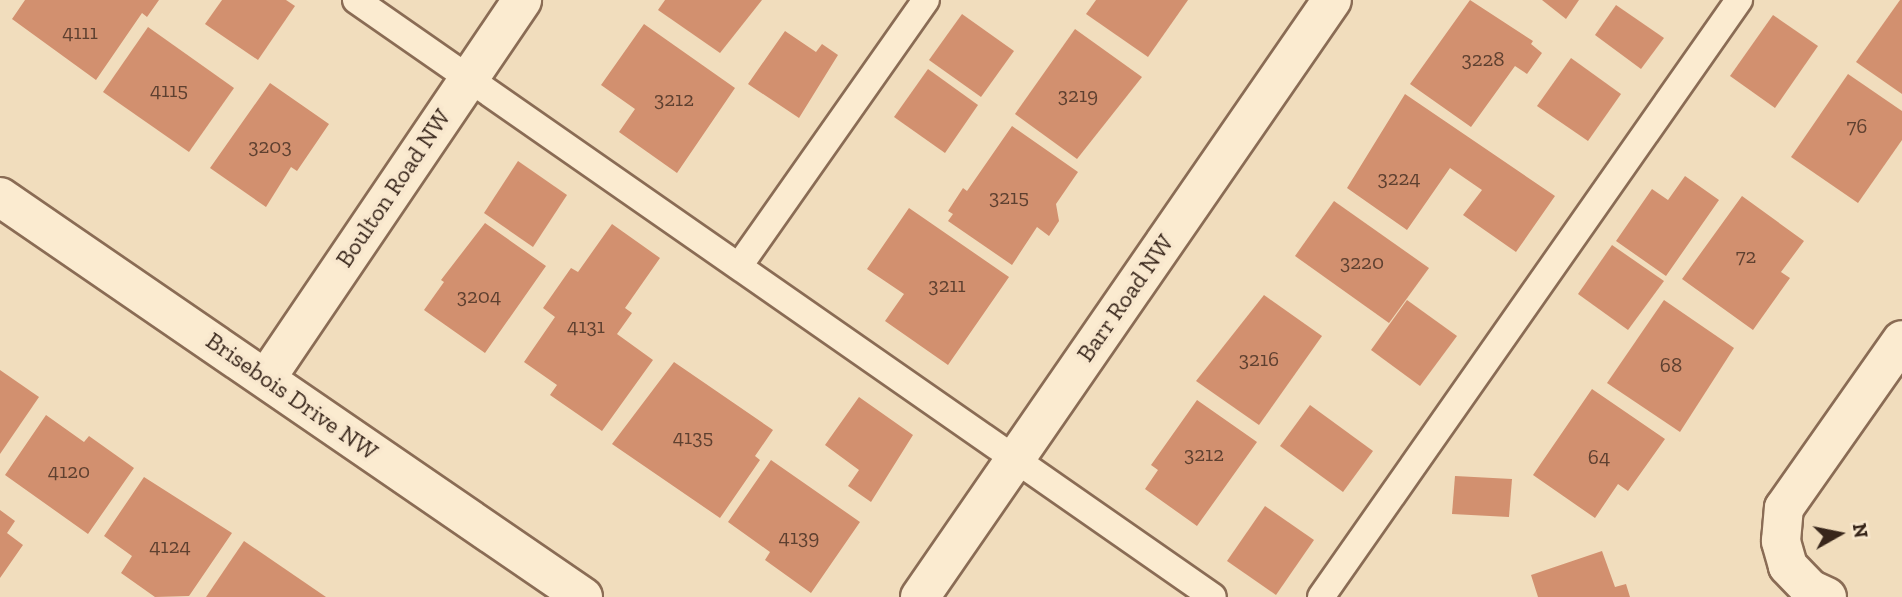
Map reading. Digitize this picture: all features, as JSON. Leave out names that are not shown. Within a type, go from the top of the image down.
[{"type":"street","name":"Boulton Road NW","points":[[267,377],[522,0]]},
{"type":"street","name":"Barr Road NW","points":[[920,597],[1332,0]]},
{"type":"street","name":"Brisebois Drive NW","points":[[0,197],[267,377],[583,597]]},
{"type":"street","points":[[1827,597],[1810,589],[1788,566],[1781,541],[1784,508],[1902,340]]},
{"type":"lane","points":[[356,0],[1213,597]]},
{"type":"lane","points":[[738,266],[926,0]]},
{"type":"lane","points":[[1321,597],[1739,0]]},
{"type":"building","points":[[25,0],[159,0],[147,17],[142,13],[96,80],[12,19]]},
{"type":"building","points":[[222,0],[286,0],[295,6],[258,60],[205,24]]},
{"type":"building","points":[[665,0],[762,0],[720,53],[658,10]]},
{"type":"building","points":[[1096,0],[1188,0],[1148,57],[1086,14]]},
{"type":"building","points":[[1470,0],[1533,41],[1531,44],[1542,53],[1527,74],[1515,66],[1471,127],[1410,84]]},
{"type":"building","points":[[1542,0],[1579,0],[1566,19]]},
{"type":"building","points":[[1902,0],[1902,94],[1856,62]]},
{"type":"building","points":[[1616,5],[1664,38],[1641,69],[1595,35]]},
{"type":"building","points":[[962,14],[1014,51],[981,97],[929,60]]},
{"type":"building","points":[[1773,15],[1818,46],[1775,108],[1730,76]]},
{"type":"building","points":[[644,24],[735,88],[677,173],[619,132],[635,109],[601,85]]},
{"type":"building","points":[[148,27],[234,88],[189,152],[103,92]]},
{"type":"building","points":[[1075,29],[1142,77],[1077,159],[1015,114]]},
{"type":"building","points":[[785,31],[816,52],[822,44],[838,55],[799,118],[748,84]]},
{"type":"building","points":[[1571,58],[1621,94],[1588,141],[1537,106]]},
{"type":"building","points":[[928,69],[978,105],[945,153],[894,117]]},
{"type":"building","points":[[1848,74],[1902,111],[1902,140],[1858,203],[1791,157]]},
{"type":"building","points":[[270,83],[329,124],[297,171],[291,167],[266,207],[210,168]]},
{"type":"building","points":[[1405,94],[1555,196],[1516,252],[1463,215],[1482,190],[1450,168],[1407,230],[1347,188]]},
{"type":"building","points":[[1012,126],[1078,172],[1056,204],[1059,221],[1049,236],[1037,227],[1012,265],[948,221],[953,214],[948,211],[963,188],[967,191]]},
{"type":"building","points":[[518,161],[567,195],[533,247],[484,213]]},
{"type":"building","points":[[1685,176],[1719,200],[1666,276],[1616,241],[1652,189],[1668,200]]},
{"type":"building","points":[[1742,196],[1804,241],[1781,272],[1790,278],[1753,330],[1682,279]]},
{"type":"building","points":[[1334,201],[1429,268],[1389,323],[1295,256]]},
{"type":"building","points":[[909,208],[1009,277],[948,365],[885,321],[904,294],[867,269]]},
{"type":"building","points":[[485,223],[546,266],[485,353],[424,310],[444,282],[441,280]]},
{"type":"building","points":[[612,224],[660,258],[625,308],[632,313],[617,334],[653,360],[602,431],[550,395],[557,385],[524,362],[555,317],[543,308],[571,268],[578,272]]},
{"type":"building","points":[[1612,245],[1664,281],[1628,330],[1578,294]]},
{"type":"building","points":[[1264,295],[1322,336],[1259,425],[1196,381]]},
{"type":"building","points":[[1407,300],[1457,336],[1420,386],[1371,350]]},
{"type":"building","points":[[1664,300],[1734,348],[1680,432],[1607,383]]},
{"type":"building","points":[[674,362],[773,430],[755,456],[760,460],[720,518],[612,444]]},
{"type":"building","points":[[0,370],[39,397],[0,454]]},
{"type":"building","points":[[1592,389],[1665,439],[1628,491],[1618,484],[1595,518],[1533,475]]},
{"type":"building","points":[[859,397],[913,435],[871,502],[848,486],[859,470],[825,445]]},
{"type":"building","points":[[1197,400],[1257,442],[1197,526],[1145,489],[1158,470],[1151,465]]},
{"type":"building","points":[[1310,405],[1373,451],[1343,492],[1280,446]]},
{"type":"building","points":[[46,415],[84,442],[89,436],[134,468],[88,534],[5,475]]},
{"type":"building","points":[[771,460],[860,522],[811,593],[765,560],[770,552],[728,522]]},
{"type":"building","points":[[1455,476],[1512,479],[1509,517],[1452,514]]},
{"type":"building","points":[[144,477],[232,533],[189,596],[155,597],[121,573],[132,556],[104,536]]},
{"type":"building","points":[[1265,506],[1314,540],[1276,595],[1227,561]]},
{"type":"building","points":[[0,510],[15,521],[7,533],[23,545],[0,578]]},
{"type":"building","points":[[244,541],[326,597],[206,597]]},
{"type":"building","points":[[1602,551],[1615,587],[1626,584],[1630,597],[1538,597],[1531,575]]}]
